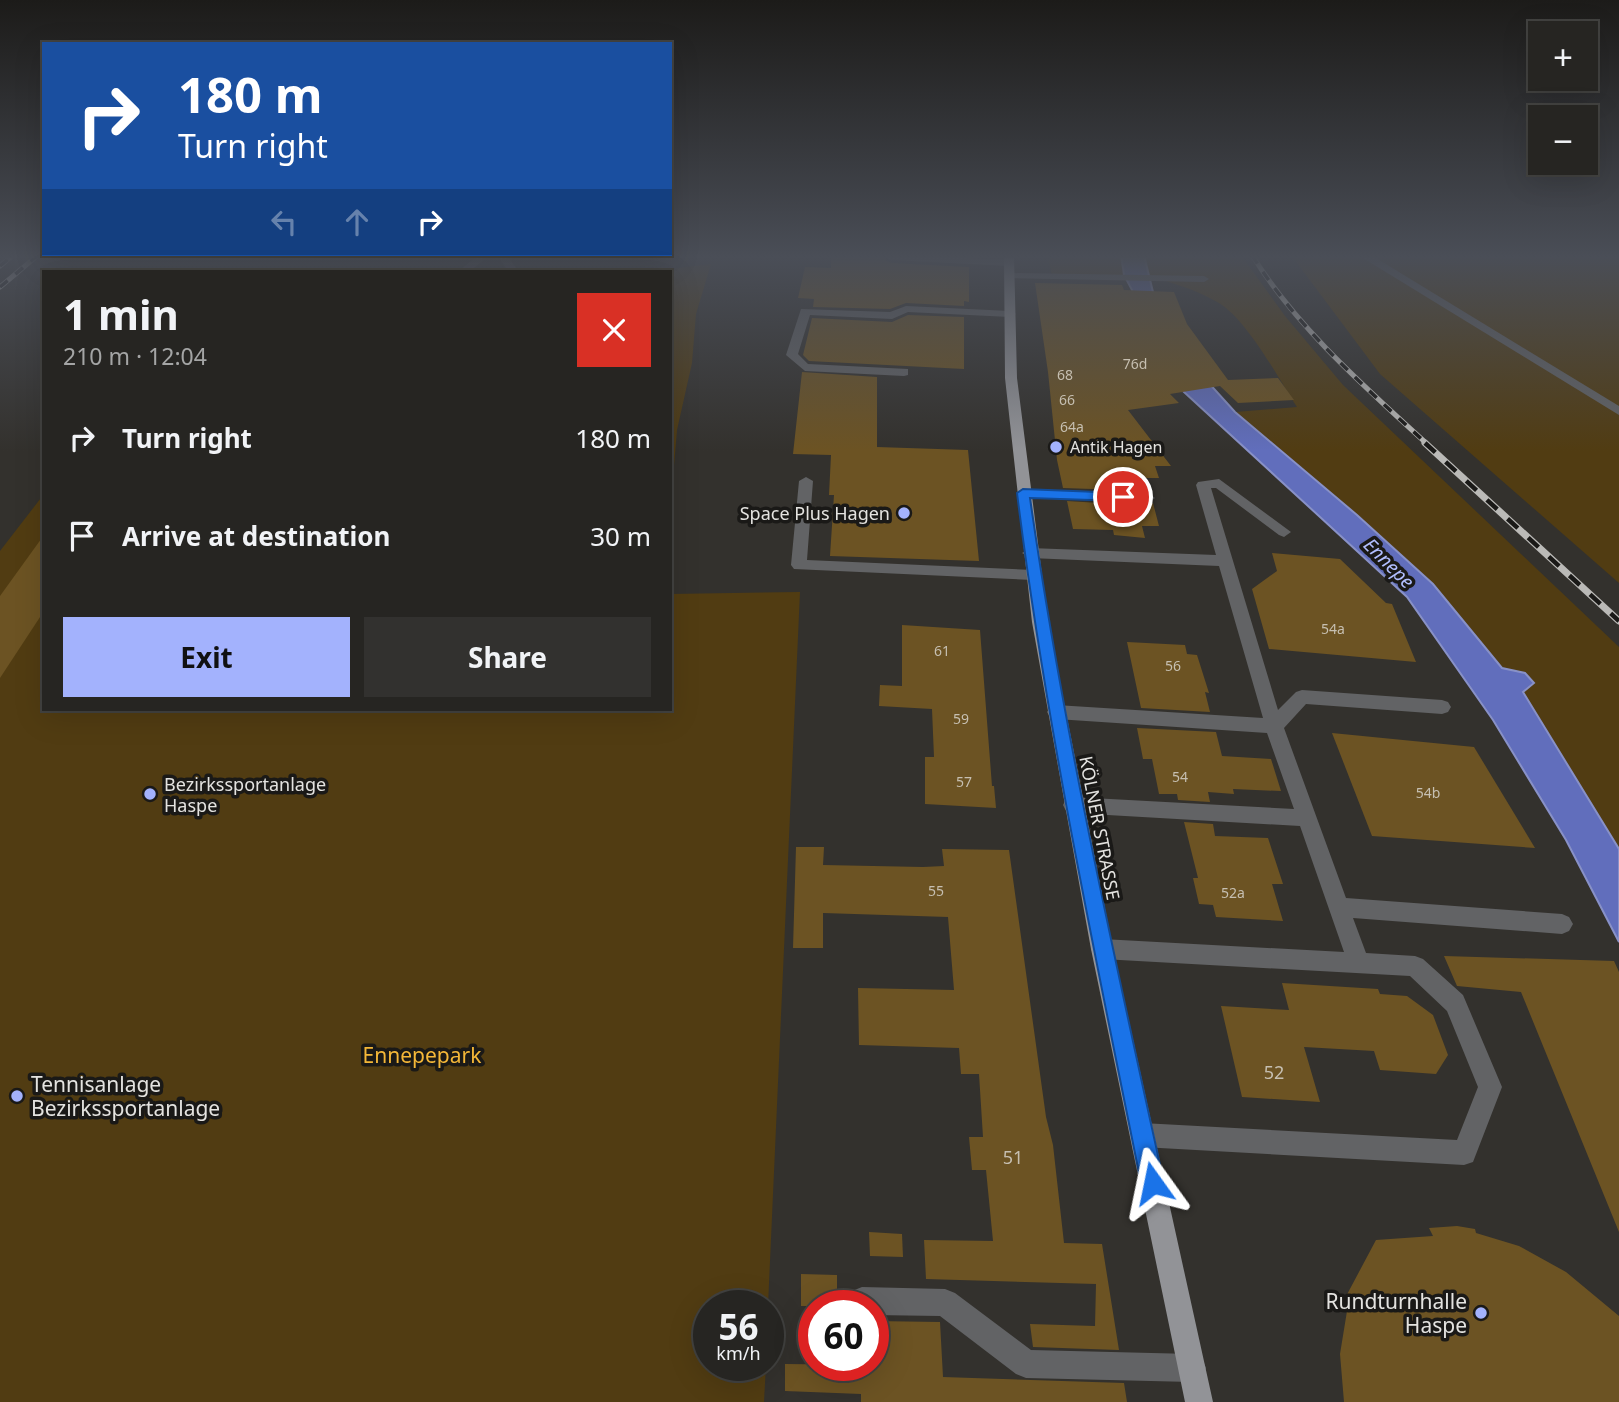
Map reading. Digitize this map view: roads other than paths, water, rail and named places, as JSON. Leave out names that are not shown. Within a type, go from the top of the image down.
[{"type":"main road","name":"KÖLNER STRASSE","points":[[1010,320],[1011,379],[1030,553],[1056,712],[1102,949],[1199,1402]]},
{"type":"street","points":[[802,320],[792,355],[805,366],[904,372]]},
{"type":"street","points":[[1470,320],[1619,411]]},
{"type":"street","points":[[806,481],[799,565],[1033,575]]},
{"type":"street","points":[[1284,532],[1219,483],[1203,485],[1275,726],[1359,963]]},
{"type":"street","points":[[1023,493],[1148,498]]},
{"type":"street","points":[[1030,553],[1227,561]]},
{"type":"street","points":[[1056,712],[1275,726],[1302,698],[1442,707]]},
{"type":"street","points":[[1073,805],[1306,818]]},
{"type":"street","points":[[1339,907],[1562,924]]},
{"type":"street","points":[[1102,949],[1415,966],[1455,1003],[1490,1087],[1464,1153],[1142,1135]]},
{"type":"street","points":[[889,1302],[945,1303],[1026,1364],[1192,1368]]},
{"type":"water","name":"Ennepe","points":[[1137,320],[1169,320],[1206,380],[1235,412],[1357,515],[1433,584],[1502,668],[1525,673],[1534,683],[1523,692],[1619,849],[1619,942],[1566,840],[1493,720],[1407,597],[1171,380]]},
{"type":"railway","points":[[1301,320],[1333,356],[1427,444]]},
{"type":"railway","points":[[1425,443],[1619,621]]},
{"type":"place","name":"Antik Hagen","points":[[1056,447]]},
{"type":"place","name":"Space Plus Hagen","points":[[904,513]]},
{"type":"place","name":"Bezirkssportanlage Haspe","points":[[150,794]]},
{"type":"place","name":"Tennisanlage Bezirkssportanlage","points":[[17,1096]]},
{"type":"place","name":"Rundturnhalle Haspe","points":[[1481,1313]]},
{"type":"park label","name":"Ennepepark","points":[[422,1055]]}]
